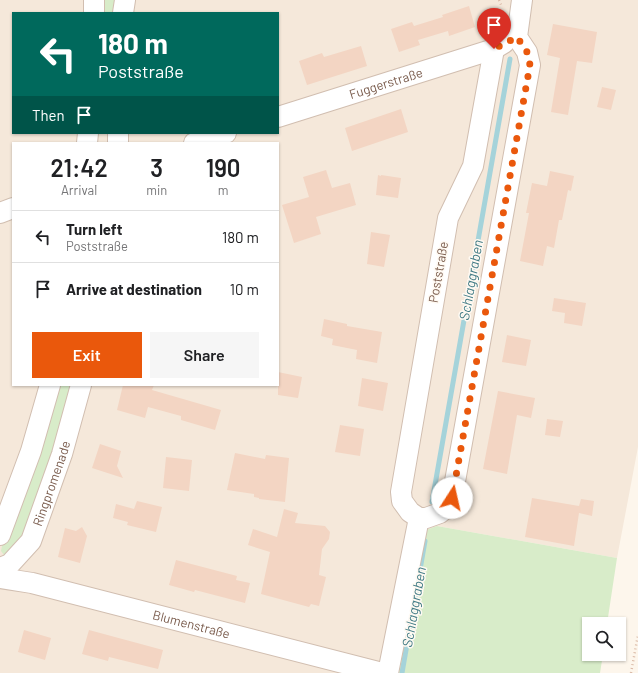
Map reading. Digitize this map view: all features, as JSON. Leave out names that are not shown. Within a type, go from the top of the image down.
[{"type":"street","points":[[94,0],[94,12]]},
{"type":"street","points":[[123,12],[125,0]]},
{"type":"street","points":[[381,672],[418,518],[426,518],[440,513],[447,507],[452,498],[530,65],[527,52],[517,37],[522,0]]},
{"type":"street","points":[[494,49],[517,37]]},
{"type":"street","name":"Fuggerstraße","points":[[279,117],[494,49]]},
{"type":"street","name":"Poststraße","points":[[418,518],[410,512],[402,501],[401,492],[448,218],[473,166],[494,49]]},
{"type":"street","points":[[197,142],[223,134]]},
{"type":"street","points":[[0,213],[12,208]]},
{"type":"street","points":[[0,535],[31,451],[50,386]]},
{"type":"street","name":"Ringpromenade","points":[[0,568],[10,564],[30,541],[62,454],[82,386]]},
{"type":"street","name":"Blumenstraße","points":[[0,578],[32,583],[381,672]]},
{"type":"path","points":[[631,673],[638,635]]},
{"type":"shaded area","points":[[0,0],[638,0],[638,447],[617,558],[437,526],[392,673],[0,673]]},
{"type":"green space","points":[[102,0],[117,0],[116,12],[102,12]]},
{"type":"green space","points":[[58,386],[74,386],[26,533],[4,555],[1,551],[3,541]]},
{"type":"green space","points":[[437,526],[617,558],[608,617],[582,617],[582,661],[602,661],[600,673],[392,673],[418,533]]},
{"type":"building","points":[[469,6],[475,27],[449,36],[448,31],[418,40],[420,45],[399,52],[391,29],[412,22],[414,26],[443,17],[442,15]]},
{"type":"building","points":[[553,24],[597,32],[592,63],[577,61],[568,115],[551,112],[560,58],[547,55]]},
{"type":"building","points":[[361,46],[367,66],[307,85],[299,61],[322,53],[324,57]]},
{"type":"building","points":[[602,87],[616,90],[611,110],[597,107]]},
{"type":"building","points":[[401,109],[408,132],[352,151],[345,128]]},
{"type":"building","points":[[326,170],[332,188],[350,183],[356,205],[316,217],[321,234],[294,243],[282,205],[309,197],[303,177]]},
{"type":"building","points":[[550,171],[574,176],[571,191],[568,190],[562,220],[559,220],[554,248],[547,246],[543,266],[520,261],[529,213],[526,213],[532,183],[547,186]]},
{"type":"building","points":[[378,175],[401,178],[398,198],[376,195]]},
{"type":"building","points":[[371,232],[390,235],[384,267],[367,264]]},
{"type":"building","points":[[554,298],[586,303],[582,326],[564,323],[565,313],[552,311]]},
{"type":"building","points":[[324,319],[347,324],[347,326],[382,332],[377,363],[356,359],[357,350],[332,345],[333,339],[321,336]]},
{"type":"building","points":[[507,335],[531,340],[526,366],[502,362]]},
{"type":"building","points":[[279,372],[302,377],[298,398],[278,395]]},
{"type":"building","points":[[362,378],[388,383],[383,411],[358,406]]},
{"type":"building","points":[[123,386],[154,386],[152,390],[221,410],[215,430],[181,420],[181,416],[148,407],[145,418],[117,410]]},
{"type":"building","points":[[498,391],[535,398],[531,418],[517,415],[507,474],[483,469]]},
{"type":"building","points":[[547,419],[563,421],[560,437],[545,435]]},
{"type":"building","points":[[340,425],[364,429],[360,456],[335,452]]},
{"type":"building","points":[[100,444],[121,451],[117,466],[123,478],[92,468]]},
{"type":"building","points":[[235,453],[265,459],[266,455],[289,458],[285,502],[259,499],[254,497],[254,494],[227,490]]},
{"type":"building","points":[[166,457],[192,460],[189,491],[163,488]]},
{"type":"building","points":[[532,498],[579,506],[581,499],[594,501],[592,516],[579,513],[574,546],[525,537]]},
{"type":"building","points":[[137,501],[162,507],[156,532],[127,525],[128,522],[113,518],[116,504],[134,509]]},
{"type":"building","points":[[284,509],[298,513],[295,523],[325,526],[330,532],[329,539],[322,549],[319,575],[326,577],[319,606],[311,604],[309,607],[261,594],[270,552],[248,545],[253,529],[277,537]]},
{"type":"building","points":[[82,527],[87,536],[80,563],[58,557],[65,528],[76,531]]},
{"type":"building","points":[[176,560],[237,576],[236,580],[250,583],[245,603],[169,585]]},
{"type":"building","points":[[24,630],[51,638],[45,660],[18,652]]},
{"type":"building","points":[[89,630],[163,650],[158,669],[109,657],[108,661],[82,654]]},
{"type":"waterway","name":"Schlaggraben","points":[[432,502],[510,59]]},
{"type":"waterway","name":"Schlaggraben","points":[[402,673],[425,541]]},
{"type":"route","points":[[452,498],[530,65],[527,52],[517,37],[494,49]]}]
